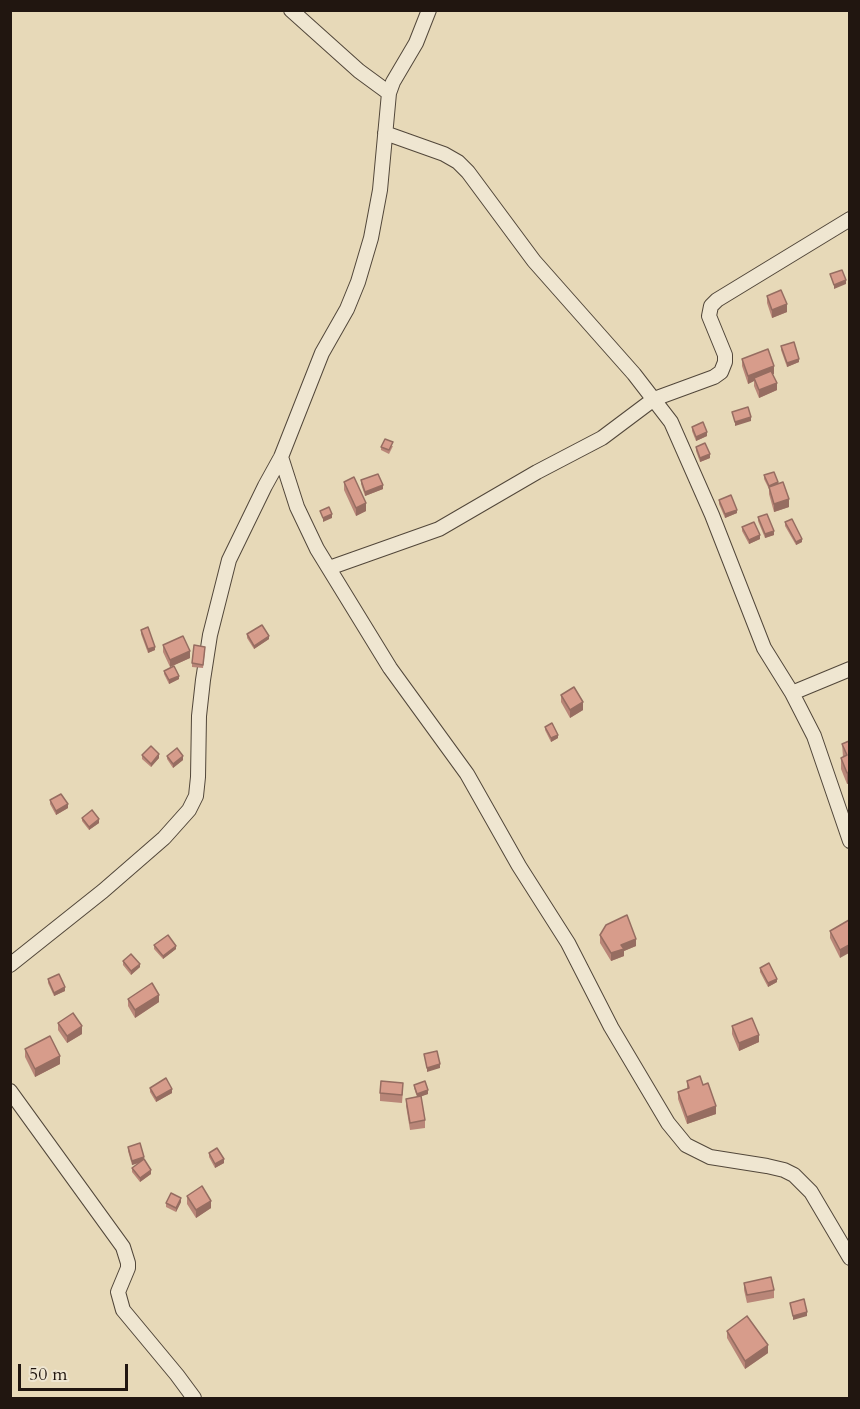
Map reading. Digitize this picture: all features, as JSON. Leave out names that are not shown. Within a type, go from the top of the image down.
[{"type":"street","points":[[291,10],[359,71],[389,93]]},
{"type":"street","points":[[10,966],[164,838],[189,810],[196,796],[203,680],[219,595],[229,560],[281,457],[322,353],[347,309],[358,282],[373,228],[380,190],[389,93],[416,43],[429,10]]},
{"type":"street","points":[[385,133],[444,154],[458,162],[468,172],[534,261],[654,399],[671,422],[730,559],[764,648],[792,693],[814,736],[849,841]]},
{"type":"street","points":[[328,568],[439,529],[537,472],[602,438],[654,399],[706,381],[721,372],[724,367],[724,355],[709,316],[709,311],[717,300],[849,219]]},
{"type":"street","points":[[281,457],[297,507],[328,568],[390,668],[466,774],[519,866],[568,943],[611,1027],[673,1129],[686,1145],[710,1157],[758,1164],[784,1170],[794,1175],[811,1192],[849,1258]]},
{"type":"street","points":[[792,693],[849,669]]},
{"type":"street","points":[[10,1091],[123,1247],[128,1263],[118,1293],[123,1310],[194,1398]]},
{"type":"building","points":[[842,270],[846,280],[834,285],[830,274]]},
{"type":"building","points":[[781,290],[787,304],[772,310],[767,296]]},
{"type":"building","points":[[794,342],[799,359],[787,363],[781,346]]},
{"type":"building","points":[[768,349],[774,366],[748,376],[742,359]]},
{"type":"building","points":[[771,371],[777,383],[759,390],[754,378]]},
{"type":"building","points":[[748,407],[751,417],[735,422],[732,412]]},
{"type":"building","points":[[703,422],[707,432],[696,437],[692,427]]},
{"type":"building","points":[[385,439],[393,442],[389,450],[381,447]]},
{"type":"building","points":[[705,443],[710,454],[700,458],[696,447]]},
{"type":"building","points":[[774,472],[778,482],[769,486],[764,475]]},
{"type":"building","points":[[378,474],[383,485],[365,492],[361,480]]},
{"type":"building","points":[[354,477],[366,503],[356,508],[344,482]]},
{"type":"building","points":[[783,482],[789,499],[774,504],[769,487]]},
{"type":"building","points":[[731,495],[737,510],[725,514],[719,500]]},
{"type":"building","points":[[329,507],[332,514],[323,518],[320,511]]},
{"type":"building","points":[[767,514],[774,531],[765,534],[758,517]]},
{"type":"building","points":[[792,519],[802,539],[796,542],[785,522]]},
{"type":"building","points":[[754,522],[760,535],[749,540],[742,527]]},
{"type":"building","points":[[262,625],[269,636],[254,646],[247,634]]},
{"type":"building","points":[[148,627],[155,647],[148,649],[141,630]]},
{"type":"building","points":[[183,636],[190,651],[170,660],[163,645]]},
{"type":"building","points":[[194,645],[205,647],[203,665],[192,663]]},
{"type":"building","points":[[174,666],[179,676],[169,680],[164,671]]},
{"type":"building","points":[[574,687],[583,702],[570,710],[561,695]]},
{"type":"building","points":[[552,723],[558,735],[551,738],[545,727]]},
{"type":"building","points":[[849,741],[849,772],[847,773],[841,758],[847,755],[842,744]]},
{"type":"building","points":[[151,746],[159,754],[151,764],[142,755]]},
{"type":"building","points":[[177,748],[183,756],[173,764],[167,756]]},
{"type":"building","points":[[61,794],[68,804],[56,811],[50,800]]},
{"type":"building","points":[[92,810],[99,819],[89,827],[82,818]]},
{"type":"building","points":[[627,915],[636,939],[621,945],[624,949],[611,953],[600,935],[606,925]]},
{"type":"building","points":[[849,920],[849,945],[840,950],[830,931]]},
{"type":"building","points":[[168,935],[176,946],[163,956],[154,945]]},
{"type":"building","points":[[131,954],[140,964],[131,971],[123,961]]},
{"type":"building","points":[[769,963],[777,979],[768,983],[760,968]]},
{"type":"building","points":[[59,974],[65,987],[54,993],[48,979]]},
{"type":"building","points":[[152,983],[159,995],[135,1010],[128,999]]},
{"type":"building","points":[[73,1013],[82,1026],[67,1036],[58,1023]]},
{"type":"building","points":[[752,1018],[759,1035],[739,1043],[732,1026]]},
{"type":"building","points":[[50,1036],[60,1056],[35,1069],[25,1049]]},
{"type":"building","points":[[437,1051],[440,1064],[427,1068],[424,1054]]},
{"type":"building","points":[[700,1076],[703,1085],[708,1083],[716,1106],[687,1117],[678,1092],[689,1088],[687,1081]]},
{"type":"building","points":[[166,1078],[172,1089],[156,1098],[150,1088]]},
{"type":"building","points":[[381,1081],[403,1083],[402,1095],[380,1093]]},
{"type":"building","points":[[425,1081],[428,1090],[417,1094],[414,1085]]},
{"type":"building","points":[[421,1096],[425,1120],[410,1123],[406,1099]]},
{"type":"building","points":[[140,1143],[144,1157],[132,1161],[128,1147]]},
{"type":"building","points":[[217,1148],[224,1159],[215,1164],[209,1153]]},
{"type":"building","points":[[144,1159],[151,1170],[140,1178],[132,1168]]},
{"type":"building","points":[[202,1186],[211,1201],[196,1210],[187,1196]]},
{"type":"building","points":[[171,1193],[181,1198],[176,1208],[166,1203]]},
{"type":"building","points":[[771,1277],[774,1290],[747,1295],[744,1283]]},
{"type":"building","points":[[804,1299],[807,1312],[793,1316],[790,1303]]},
{"type":"building","points":[[747,1316],[768,1345],[745,1361],[727,1331]]}]
